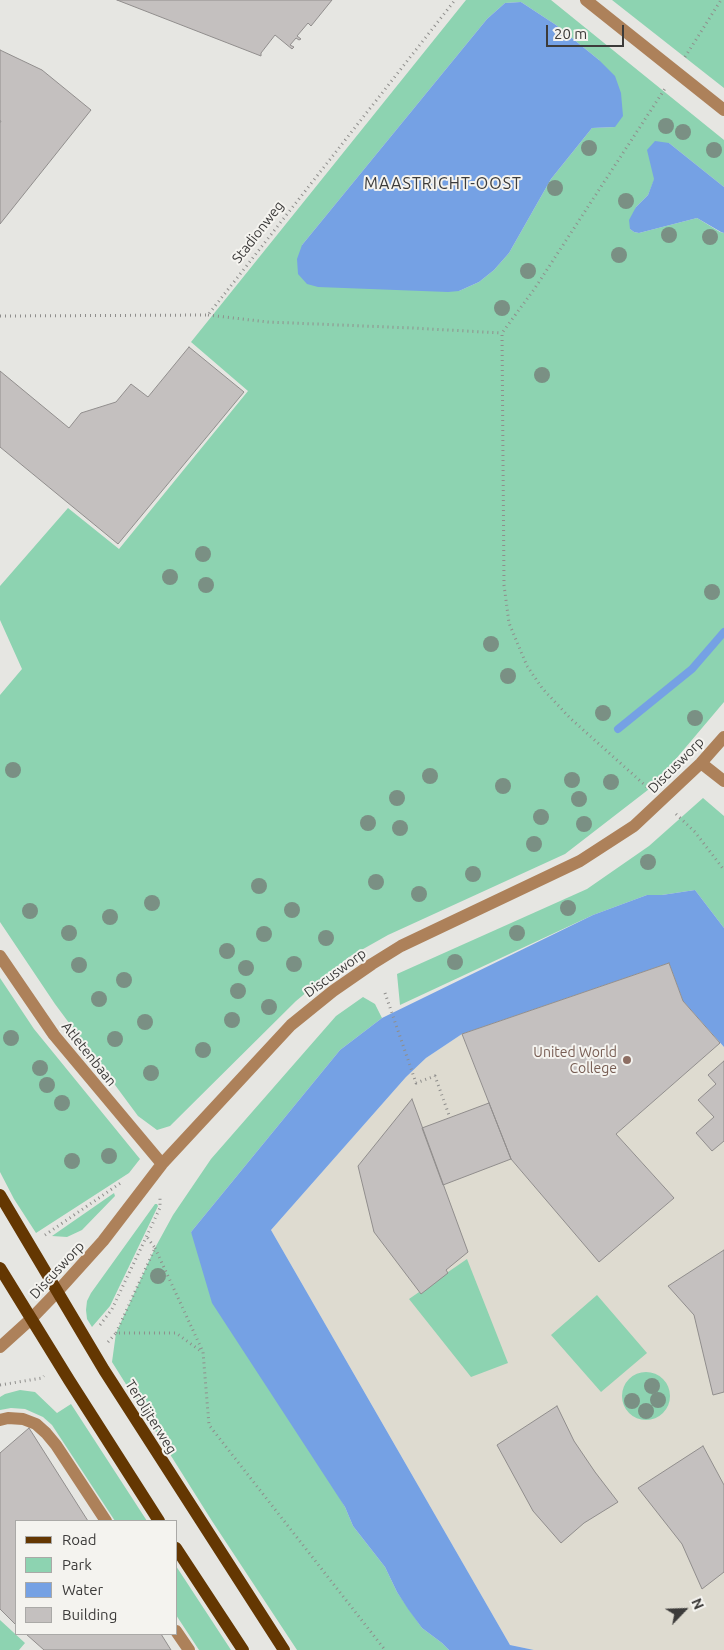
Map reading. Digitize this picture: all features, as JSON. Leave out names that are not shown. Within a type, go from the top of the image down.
[{"type":"main road","name":"Terblijterweg","points":[[0,1195],[85,1339],[181,1492],[284,1650]]},
{"type":"main road","points":[[0,1268],[158,1520]]},
{"type":"main road","points":[[178,1551],[243,1650]]},
{"type":"street","points":[[586,0],[724,110]]},
{"type":"street","name":"Discusworp","points":[[0,1347],[57,1292],[103,1241],[162,1164],[291,1025],[333,991],[401,946],[580,861],[634,826],[702,763],[724,738]]},
{"type":"street","points":[[702,763],[724,781]]},
{"type":"street","name":"Atletenbaan","points":[[0,956],[54,1035],[162,1164]]},
{"type":"street","points":[[0,1420],[8,1418],[23,1419],[36,1424],[46,1432],[105,1520]]},
{"type":"street","points":[[178,1634],[188,1650]]},
{"type":"path","name":"Stadionweg","points":[[208,315],[455,0]]},
{"type":"path","points":[[721,0],[535,288],[502,333],[504,585],[509,624],[527,666],[542,688],[570,718],[695,832],[724,870]]},
{"type":"path","points":[[0,316],[208,315],[268,322],[502,333]]},
{"type":"path","points":[[385,993],[416,1083],[435,1076],[450,1118]]},
{"type":"path","points":[[30,1248],[46,1234],[128,1178]]},
{"type":"path","points":[[85,1339],[95,1331],[112,1309],[146,1237],[155,1248],[203,1352],[209,1425],[385,1650]]},
{"type":"path","points":[[96,1356],[116,1333],[155,1248]]},
{"type":"path","points":[[116,1333],[176,1333],[203,1352]]},
{"type":"path","points":[[0,1385],[42,1378],[58,1363]]},
{"type":"path","points":[[42,1378],[58,1388],[69,1380]]},
{"type":"shaded area","points":[[462,1034],[511,1159],[599,1261],[674,1198],[616,1134],[720,1043],[724,1047],[724,1650],[534,1650],[510,1645],[271,1230],[406,1077],[426,1058]]},
{"type":"green space","points":[[466,0],[551,0],[724,140],[724,187],[669,143],[648,195],[636,207],[630,229],[639,233],[697,218],[724,233],[724,702],[653,786],[565,854],[388,935],[349,957],[296,1001],[170,1126],[157,1130],[138,1116],[55,1004],[0,922],[0,695],[22,669],[0,620],[0,586],[68,508],[119,549],[248,391],[191,342]],"holes":[[[521,2],[556,25],[599,60],[615,127],[592,128],[551,179],[509,253],[494,270],[479,282],[459,291],[302,245],[487,19],[505,3]]]},
{"type":"green space","points":[[612,0],[724,0],[724,88]]},
{"type":"green space","points":[[703,798],[724,816],[724,928],[695,890],[662,895],[647,895],[593,915],[400,1005],[397,974],[587,889],[649,846]]},
{"type":"green space","points":[[0,978],[34,1029],[140,1159],[129,1173],[36,1233],[14,1199],[0,1172]]},
{"type":"green space","points":[[363,997],[375,1004],[382,1018],[340,1050],[191,1232],[345,1507],[353,1526],[385,1567],[397,1592],[422,1628],[449,1650],[297,1650],[212,1521],[112,1362],[116,1333],[155,1248],[173,1215],[211,1159],[336,1016]]},
{"type":"green space","points":[[114,1193],[115,1196],[82,1230],[67,1237],[52,1236]]},
{"type":"green space","points":[[155,1204],[158,1206],[110,1306],[92,1327],[87,1319],[86,1310],[87,1301],[91,1293]]},
{"type":"green space","points":[[467,1259],[508,1363],[471,1377],[409,1299]]},
{"type":"green space","points":[[597,1295],[647,1353],[601,1392],[551,1335]]},
{"type":"green space","points":[[646,1372],[655,1374],[663,1379],[668,1387],[670,1396],[668,1405],[663,1413],[655,1418],[646,1420],[637,1418],[629,1413],[624,1405],[622,1396],[624,1387],[629,1379],[637,1374]]},
{"type":"green space","points":[[20,1390],[35,1392],[57,1413],[71,1404],[146,1520],[114,1520],[52,1425],[43,1417],[25,1409],[11,1408],[0,1410],[0,1397]]},
{"type":"green space","points":[[178,1569],[231,1650],[199,1650],[178,1618]]},
{"type":"green space","points":[[0,1620],[25,1643],[19,1650],[0,1650]]},
{"type":"water","points":[[521,2],[556,25],[599,60],[615,76],[621,93],[623,116],[615,127],[592,128],[551,179],[509,253],[494,270],[479,282],[459,291],[448,292],[318,287],[307,284],[298,274],[297,259],[302,245],[487,19],[505,3]]},
{"type":"water","points":[[655,141],[669,143],[724,187],[724,233],[697,218],[639,233],[630,229],[629,220],[636,207],[648,195],[654,179],[647,150]]},
{"type":"water","points":[[695,890],[724,928],[724,1047],[683,1001],[669,963],[462,1034],[426,1058],[406,1077],[271,1230],[510,1645],[534,1650],[449,1650],[422,1628],[408,1609],[385,1567],[353,1526],[345,1507],[212,1303],[191,1232],[340,1050],[382,1018],[593,915],[647,895],[662,895]]},
{"type":"building","points":[[117,0],[332,0],[311,26],[308,23],[297,36],[301,39],[296,38],[290,45],[294,47],[292,49],[275,35],[261,53],[261,56]]},
{"type":"building","points":[[0,50],[42,70],[91,110],[0,224],[1,121]]},
{"type":"building","points":[[189,347],[244,392],[118,544],[0,447],[0,371],[69,428],[81,413],[116,402],[131,384],[148,397]]},
{"type":"building","points":[[669,963],[683,1001],[720,1043],[616,1134],[674,1198],[599,1262],[511,1159],[462,1034]]},
{"type":"building","points":[[724,1061],[724,1141],[712,1151],[696,1133],[714,1117],[698,1100],[716,1084],[708,1075]]},
{"type":"building","points":[[412,1099],[468,1252],[446,1270],[448,1273],[421,1294],[374,1232],[358,1166]]},
{"type":"building","points":[[489,1103],[511,1159],[443,1185],[422,1128]]},
{"type":"building","points":[[724,1250],[724,1392],[713,1395],[694,1315],[668,1286]]},
{"type":"building","points":[[557,1406],[574,1441],[618,1502],[584,1523],[561,1543],[533,1511],[497,1445]]},
{"type":"building","points":[[29,1428],[87,1520],[15,1520],[15,1624],[0,1609],[0,1453]]},
{"type":"building","points":[[703,1446],[724,1485],[724,1572],[702,1589],[682,1544],[638,1488]]},
{"type":"building","points":[[27,1635],[162,1635],[171,1650],[44,1650]]},
{"type":"waterway","points":[[618,729],[692,669],[724,632]]},
{"type":"place","name":"United World College","points":[[627,1060]]},
{"type":"district","name":"MAASTRICHT-OOST","points":[[443,184]]}]
